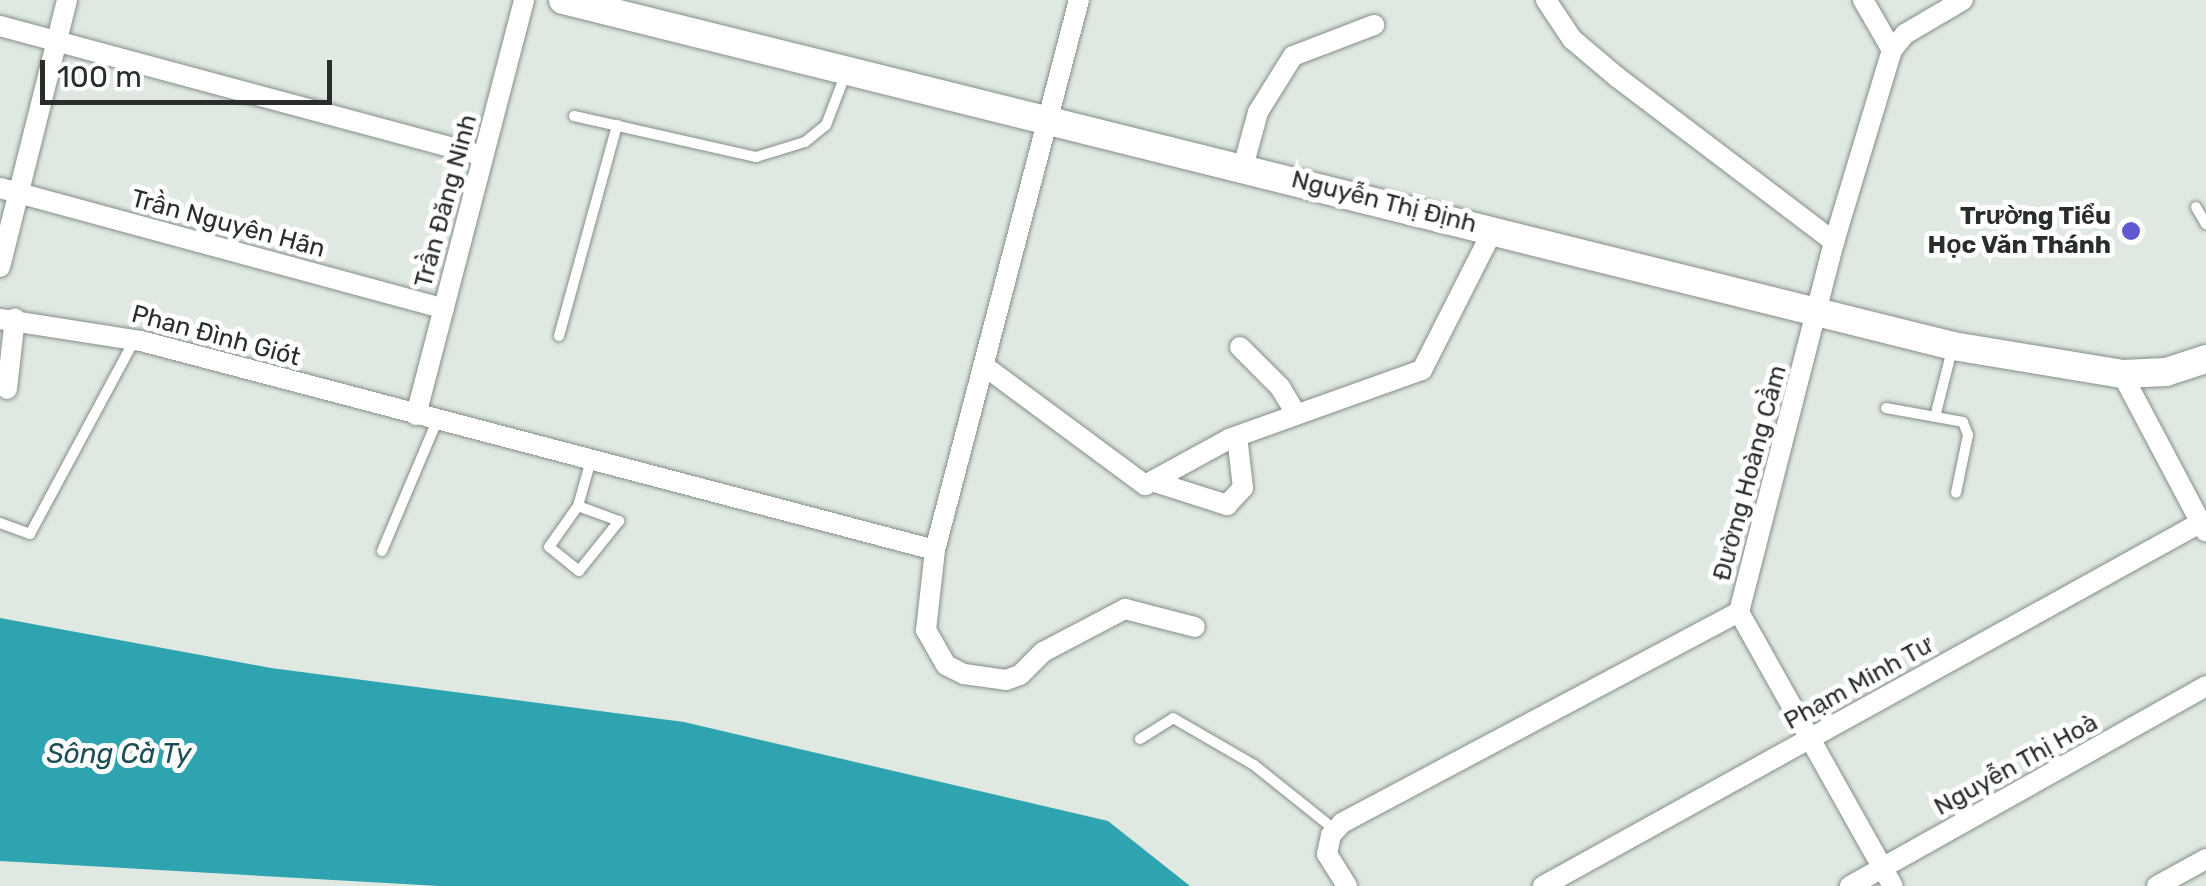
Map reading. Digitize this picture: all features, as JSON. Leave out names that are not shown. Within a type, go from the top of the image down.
[{"type":"street","points":[[0,267],[9,191],[67,0]]},
{"type":"street","name":"Trần Đăng Ninh","points":[[416,415],[524,0]]},
{"type":"street","name":"Nguyễn Thị Định","points":[[564,0],[1050,117],[1953,346],[2122,374],[2166,372],[2206,359]]},
{"type":"street","points":[[1079,0],[987,368],[935,550],[926,630],[946,665],[964,674],[1006,680],[1020,675],[1044,652],[1125,608],[1195,627]]},
{"type":"street","points":[[1546,0],[1572,39],[1617,78],[1834,242]]},
{"type":"street","points":[[1863,0],[1892,50],[1905,34],[1962,0]]},
{"type":"street","points":[[1243,167],[1258,112],[1293,56],[1374,25]]},
{"type":"street","points":[[0,26],[483,156]]},
{"type":"street","name":"Đường Hoàng Cầm","points":[[1335,830],[1739,612],[1834,242],[1892,50]]},
{"type":"street","name":"Trần Nguyên Hãn","points":[[9,191],[444,309]]},
{"type":"street","points":[[1155,482],[1237,436],[1422,370],[1493,230]]},
{"type":"street","points":[[7,389],[8,318]]},
{"type":"street","name":"Phan Đình Giót","points":[[8,318],[135,339],[935,550]]},
{"type":"street","points":[[1240,348],[1280,386],[1296,414]]},
{"type":"street","points":[[987,368],[1134,480],[1155,482],[1226,505],[1243,488],[1237,436]]},
{"type":"street","points":[[2122,374],[2203,528]]},
{"type":"street","name":"Phạm Minh Tư","points":[[1543,886],[2203,528]]},
{"type":"street","points":[[1739,612],[1888,877]]},
{"type":"street","name":"Nguyễn Thị Hoà","points":[[1850,886],[1888,877],[2206,686]]},
{"type":"street","points":[[1335,830],[1327,854],[1346,886]]},
{"type":"street","points":[[2157,886],[2206,858]]},
{"type":"lane","points":[[574,116],[756,158],[779,154],[826,125],[847,67]]},
{"type":"lane","points":[[559,336],[617,126]]},
{"type":"lane","points":[[2196,207],[2206,224]]},
{"type":"lane","points":[[0,524],[30,534],[135,339]]},
{"type":"lane","points":[[1935,417],[1953,346]]},
{"type":"lane","points":[[1886,408],[1966,426],[1956,492]]},
{"type":"lane","points":[[382,550],[437,421]]},
{"type":"lane","points":[[578,506],[619,521],[579,570],[549,547],[578,506],[591,460]]},
{"type":"lane","points":[[1140,740],[1173,718],[1254,765],[1335,830]]},
{"type":"water","name":"Sông Cà Ty","points":[[0,618],[271,668],[684,722],[1108,821],[1190,886],[439,886],[0,861]]},
{"type":"place","name":"Trường Tiểu Học Văn Thánh","points":[[2131,231]]}]
